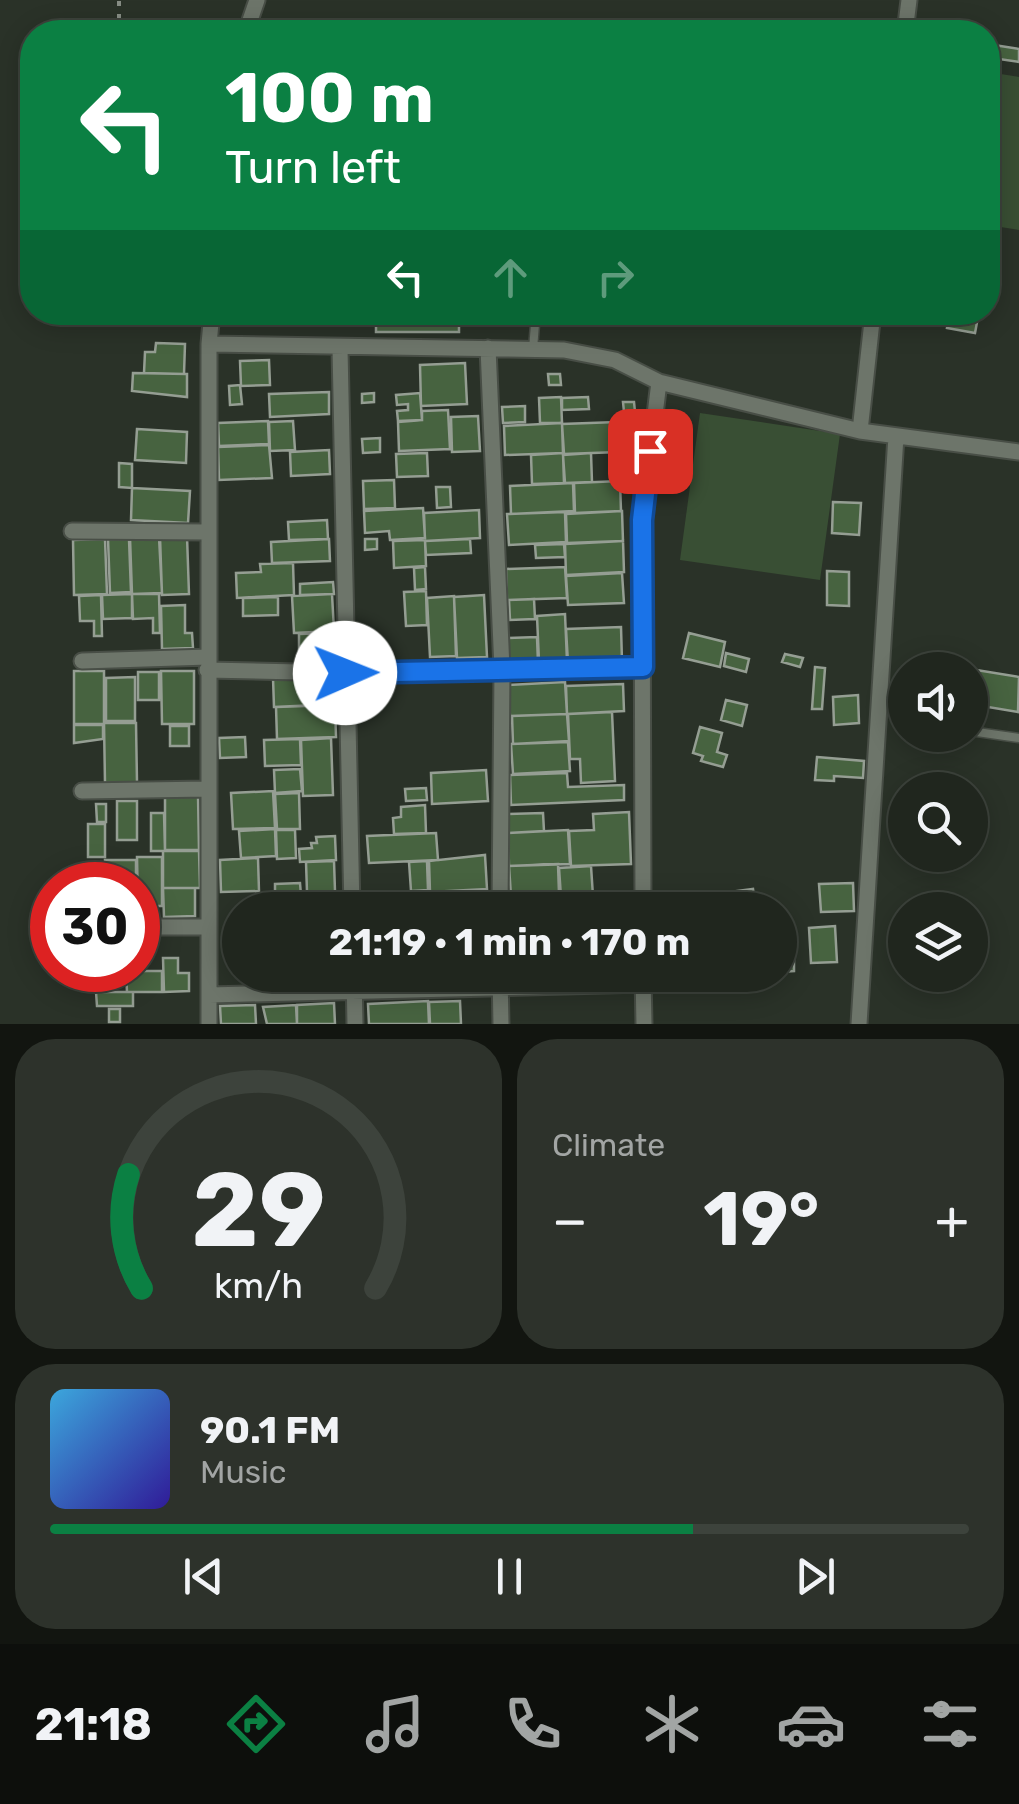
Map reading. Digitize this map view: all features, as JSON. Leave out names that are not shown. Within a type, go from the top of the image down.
[{"type":"street","points":[[209,1024],[211,325]]},
{"type":"street","points":[[860,431],[872,325]]},
{"type":"street","points":[[209,344],[564,350],[615,360],[659,382],[860,431],[1019,452]]},
{"type":"street","points":[[488,348],[502,670],[500,892]]},
{"type":"street","points":[[340,349],[351,892]]},
{"type":"street","points":[[643,892],[642,520],[659,382]]},
{"type":"street","points":[[859,1024],[896,436]]},
{"type":"street","points":[[72,531],[208,532]]},
{"type":"street","points":[[82,662],[208,664],[345,673],[643,667]]},
{"type":"street","points":[[82,791],[208,788]]},
{"type":"street","points":[[160,928],[209,927]]},
{"type":"street","points":[[210,995],[249,992]]},
{"type":"street","points":[[354,992],[356,1024]]},
{"type":"street","points":[[500,992],[501,1024]]},
{"type":"street","points":[[643,992],[644,1024]]},
{"type":"lane","points":[[533,349],[535,325]]},
{"type":"lane","points":[[988,734],[1019,738]]},
{"type":"green space","points":[[1000,74],[1019,77],[1019,230],[1000,227]]},
{"type":"green space","points":[[700,413],[840,434],[820,580],[680,560]]},
{"type":"building","points":[[1000,46],[1019,49],[1019,62],[1000,59]]},
{"type":"building","points":[[376,325],[459,325],[459,332],[376,332]]},
{"type":"building","points":[[948,325],[976,325],[975,333],[947,328]]},
{"type":"building","points":[[156,343],[185,344],[184,374],[144,373],[145,352],[155,352]]},
{"type":"building","points":[[269,360],[270,385],[241,386],[240,361]]},
{"type":"building","points":[[465,363],[467,404],[421,406],[420,365]]},
{"type":"building","points":[[133,373],[187,374],[187,397],[132,391]]},
{"type":"building","points":[[548,374],[560,374],[561,385],[549,385]]},
{"type":"building","points":[[240,385],[242,404],[230,405],[229,386]]},
{"type":"building","points":[[329,392],[329,414],[270,417],[269,394]]},
{"type":"building","points":[[374,393],[374,402],[362,403],[362,394]]},
{"type":"building","points":[[420,393],[422,420],[398,421],[397,411],[408,410],[408,404],[397,405],[396,395]]},
{"type":"building","points":[[561,397],[562,423],[540,423],[539,398]]},
{"type":"building","points":[[588,397],[589,409],[562,410],[562,398]]},
{"type":"building","points":[[623,402],[634,402],[635,412],[624,412]]},
{"type":"building","points":[[525,406],[525,422],[503,423],[502,407]]},
{"type":"building","points":[[448,410],[450,449],[399,451],[398,422],[422,420],[422,411]]},
{"type":"building","points":[[478,416],[480,451],[452,452],[451,417]]},
{"type":"building","points":[[268,421],[269,444],[219,446],[218,423]]},
{"type":"building","points":[[293,421],[295,450],[270,451],[269,422]]},
{"type":"building","points":[[617,422],[619,452],[564,454],[562,424]]},
{"type":"building","points":[[562,423],[563,453],[505,455],[504,426]]},
{"type":"building","points":[[137,429],[187,432],[186,463],[135,460]]},
{"type":"building","points":[[380,438],[380,452],[363,453],[362,439]]},
{"type":"building","points":[[269,445],[272,478],[219,480],[218,447]]},
{"type":"building","points":[[329,450],[330,474],[291,476],[290,452]]},
{"type":"building","points":[[427,453],[428,476],[397,477],[396,454]]},
{"type":"building","points":[[563,453],[564,483],[532,484],[531,455]]},
{"type":"building","points":[[591,453],[592,482],[565,483],[563,455]]},
{"type":"building","points":[[119,463],[132,464],[132,488],[119,487]]},
{"type":"building","points":[[394,480],[395,508],[364,509],[363,481]]},
{"type":"building","points":[[620,481],[621,511],[575,513],[574,483]]},
{"type":"building","points":[[573,483],[574,511],[511,514],[510,486]]},
{"type":"building","points":[[436,487],[450,487],[451,507],[437,508]]},
{"type":"building","points":[[132,488],[190,491],[188,523],[131,520]]},
{"type":"building","points":[[833,502],[861,503],[859,535],[832,533]]},
{"type":"building","points":[[423,508],[425,538],[390,540],[389,531],[365,533],[364,511]]},
{"type":"building","points":[[479,510],[480,538],[425,541],[424,513]]},
{"type":"building","points":[[622,511],[623,541],[567,543],[566,514]]},
{"type":"building","points":[[565,512],[566,542],[509,545],[507,514]]},
{"type":"building","points":[[327,520],[328,539],[289,540],[288,522]]},
{"type":"building","points":[[187,536],[189,594],[162,595],[160,537]]},
{"type":"building","points":[[159,537],[162,593],[132,594],[130,538]]},
{"type":"building","points":[[105,539],[107,594],[74,595],[73,540]]},
{"type":"building","points":[[108,539],[129,539],[131,592],[110,593]]},
{"type":"building","points":[[329,539],[330,561],[272,563],[271,542]]},
{"type":"building","points":[[365,539],[377,539],[377,549],[365,550]]},
{"type":"building","points":[[470,539],[471,553],[426,555],[425,541]]},
{"type":"building","points":[[425,540],[426,566],[394,568],[393,541]]},
{"type":"building","points":[[623,541],[624,572],[566,575],[565,544]]},
{"type":"building","points":[[564,544],[565,557],[536,558],[535,545]]},
{"type":"building","points":[[293,563],[294,595],[237,598],[236,573],[261,572],[260,564]]},
{"type":"building","points":[[425,567],[426,589],[415,590],[414,568]]},
{"type":"building","points":[[565,567],[567,598],[507,600],[506,569]]},
{"type":"building","points":[[827,571],[849,572],[849,606],[827,605]]},
{"type":"building","points":[[622,573],[624,603],[568,605],[566,576]]},
{"type":"building","points":[[333,582],[334,594],[300,595],[300,584]]},
{"type":"building","points":[[426,591],[427,625],[406,626],[404,592]]},
{"type":"building","points":[[132,594],[132,618],[103,619],[102,595]]},
{"type":"building","points":[[132,594],[159,594],[160,633],[153,633],[153,618],[133,619]]},
{"type":"building","points":[[332,594],[334,631],[294,633],[292,596]]},
{"type":"building","points":[[101,595],[102,636],[94,636],[94,621],[80,621],[79,596]]},
{"type":"building","points":[[484,595],[487,657],[457,658],[454,597]]},
{"type":"building","points":[[454,596],[456,656],[430,657],[427,598]]},
{"type":"building","points":[[278,597],[278,615],[243,616],[243,598]]},
{"type":"building","points":[[534,599],[535,619],[510,620],[509,600]]},
{"type":"building","points":[[185,605],[185,633],[192,633],[193,648],[162,649],[161,606]]},
{"type":"building","points":[[565,614],[567,661],[539,662],[537,616]]},
{"type":"building","points":[[621,627],[622,661],[568,663],[566,629]]},
{"type":"building","points":[[329,633],[330,654],[299,655],[299,634]]},
{"type":"building","points":[[689,633],[725,642],[720,667],[683,658]]},
{"type":"building","points":[[537,637],[538,663],[506,664],[505,638]]},
{"type":"building","points":[[726,653],[749,659],[746,672],[724,666]]},
{"type":"building","points":[[785,654],[803,658],[800,667],[782,662]]},
{"type":"building","points":[[815,667],[825,668],[822,709],[812,709]]},
{"type":"building","points":[[74,671],[104,671],[104,724],[74,724]]},
{"type":"building","points":[[161,671],[194,671],[194,724],[162,724]]},
{"type":"building","points":[[138,672],[159,672],[159,700],[138,700]]},
{"type":"building","points":[[988,672],[1019,677],[1018,712],[988,707]]},
{"type":"building","points":[[337,676],[338,704],[274,707],[273,678]]},
{"type":"building","points":[[135,677],[135,721],[106,721],[106,678]]},
{"type":"building","points":[[565,682],[567,714],[510,716],[508,685]]},
{"type":"building","points":[[623,684],[624,711],[567,714],[566,686]]},
{"type":"building","points":[[858,695],[859,723],[834,725],[833,697]]},
{"type":"building","points":[[726,700],[747,705],[742,726],[721,720]]},
{"type":"building","points":[[335,705],[336,737],[277,739],[276,707]]},
{"type":"building","points":[[612,712],[615,781],[581,783],[580,759],[570,759],[568,714]]},
{"type":"building","points":[[567,714],[569,741],[513,744],[512,716]]},
{"type":"building","points":[[104,723],[136,723],[137,782],[105,783]]},
{"type":"building","points":[[74,725],[103,725],[103,739],[74,743]]},
{"type":"building","points":[[170,726],[189,726],[189,746],[170,746]]},
{"type":"building","points":[[700,727],[722,733],[717,752],[727,755],[723,767],[701,761],[703,756],[693,753]]},
{"type":"building","points":[[245,737],[246,757],[220,758],[219,738]]},
{"type":"building","points":[[331,738],[333,795],[303,796],[301,740]]},
{"type":"building","points":[[300,739],[301,765],[265,766],[264,740]]},
{"type":"building","points":[[568,742],[570,771],[513,774],[511,744]]},
{"type":"building","points":[[817,757],[864,761],[863,778],[834,776],[834,781],[815,780]]},
{"type":"building","points":[[300,769],[302,791],[275,793],[274,770]]},
{"type":"building","points":[[486,770],[488,801],[432,804],[431,773]]},
{"type":"building","points":[[567,773],[568,787],[624,785],[624,800],[511,805],[510,775]]},
{"type":"building","points":[[426,788],[427,800],[406,801],[405,789]]},
{"type":"building","points":[[273,791],[275,828],[233,829],[231,793]]},
{"type":"building","points":[[299,793],[300,829],[277,829],[275,794]]},
{"type":"building","points":[[165,795],[198,795],[199,850],[165,850]]},
{"type":"building","points":[[117,801],[137,801],[137,840],[117,840]]},
{"type":"building","points":[[96,804],[106,804],[106,822],[97,822]]},
{"type":"building","points":[[425,805],[426,833],[394,834],[393,818],[401,817],[401,807]]},
{"type":"building","points":[[629,812],[631,864],[571,866],[569,831],[594,830],[593,814]]},
{"type":"building","points":[[151,813],[164,813],[165,851],[151,851]]},
{"type":"building","points":[[543,813],[544,831],[507,833],[506,814]]},
{"type":"building","points":[[88,824],[105,824],[105,857],[88,857]]},
{"type":"building","points":[[275,829],[276,856],[241,858],[239,831]]},
{"type":"building","points":[[276,830],[295,830],[296,858],[277,859]]},
{"type":"building","points":[[568,830],[570,864],[509,866],[508,833]]},
{"type":"building","points":[[436,833],[438,860],[369,863],[367,836]]},
{"type":"building","points":[[335,836],[336,860],[300,862],[299,849],[312,848],[316,837]]},
{"type":"building","points":[[163,851],[199,851],[200,888],[163,888]]},
{"type":"building","points":[[485,855],[487,889],[430,892],[429,861]]},
{"type":"building","points":[[137,857],[162,857],[162,906],[160,862],[137,862]]},
{"type":"building","points":[[258,858],[259,891],[221,892],[220,860]]},
{"type":"building","points":[[334,861],[335,891],[307,892],[306,862]]},
{"type":"building","points":[[427,861],[428,890],[411,891],[409,862]]},
{"type":"building","points":[[558,864],[559,892],[511,892],[509,866]]},
{"type":"building","points":[[591,866],[593,892],[561,892],[559,868]]},
{"type":"building","points":[[300,883],[301,892],[275,892],[275,884]]},
{"type":"building","points":[[853,883],[854,911],[821,912],[819,884]]},
{"type":"building","points":[[163,888],[195,888],[195,916],[164,917]]},
{"type":"building","points":[[835,926],[837,962],[811,963],[809,928]]},
{"type":"building","points":[[163,958],[178,958],[178,973],[189,973],[189,991],[164,992]]},
{"type":"building","points":[[96,992],[133,992],[133,1006],[97,1006]]},
{"type":"building","points":[[428,1001],[429,1024],[369,1024],[368,1004]]},
{"type":"building","points":[[460,1001],[461,1024],[430,1024],[429,1002]]},
{"type":"building","points":[[334,1003],[335,1024],[297,1024],[297,1005]]},
{"type":"building","points":[[255,1005],[256,1024],[221,1024],[220,1006]]},
{"type":"building","points":[[296,1005],[297,1024],[267,1024],[263,1007]]},
{"type":"building","points":[[109,1009],[120,1009],[120,1022],[109,1022]]},
{"type":"route","points":[[345,673],[643,667],[642,520],[650,451]]}]
